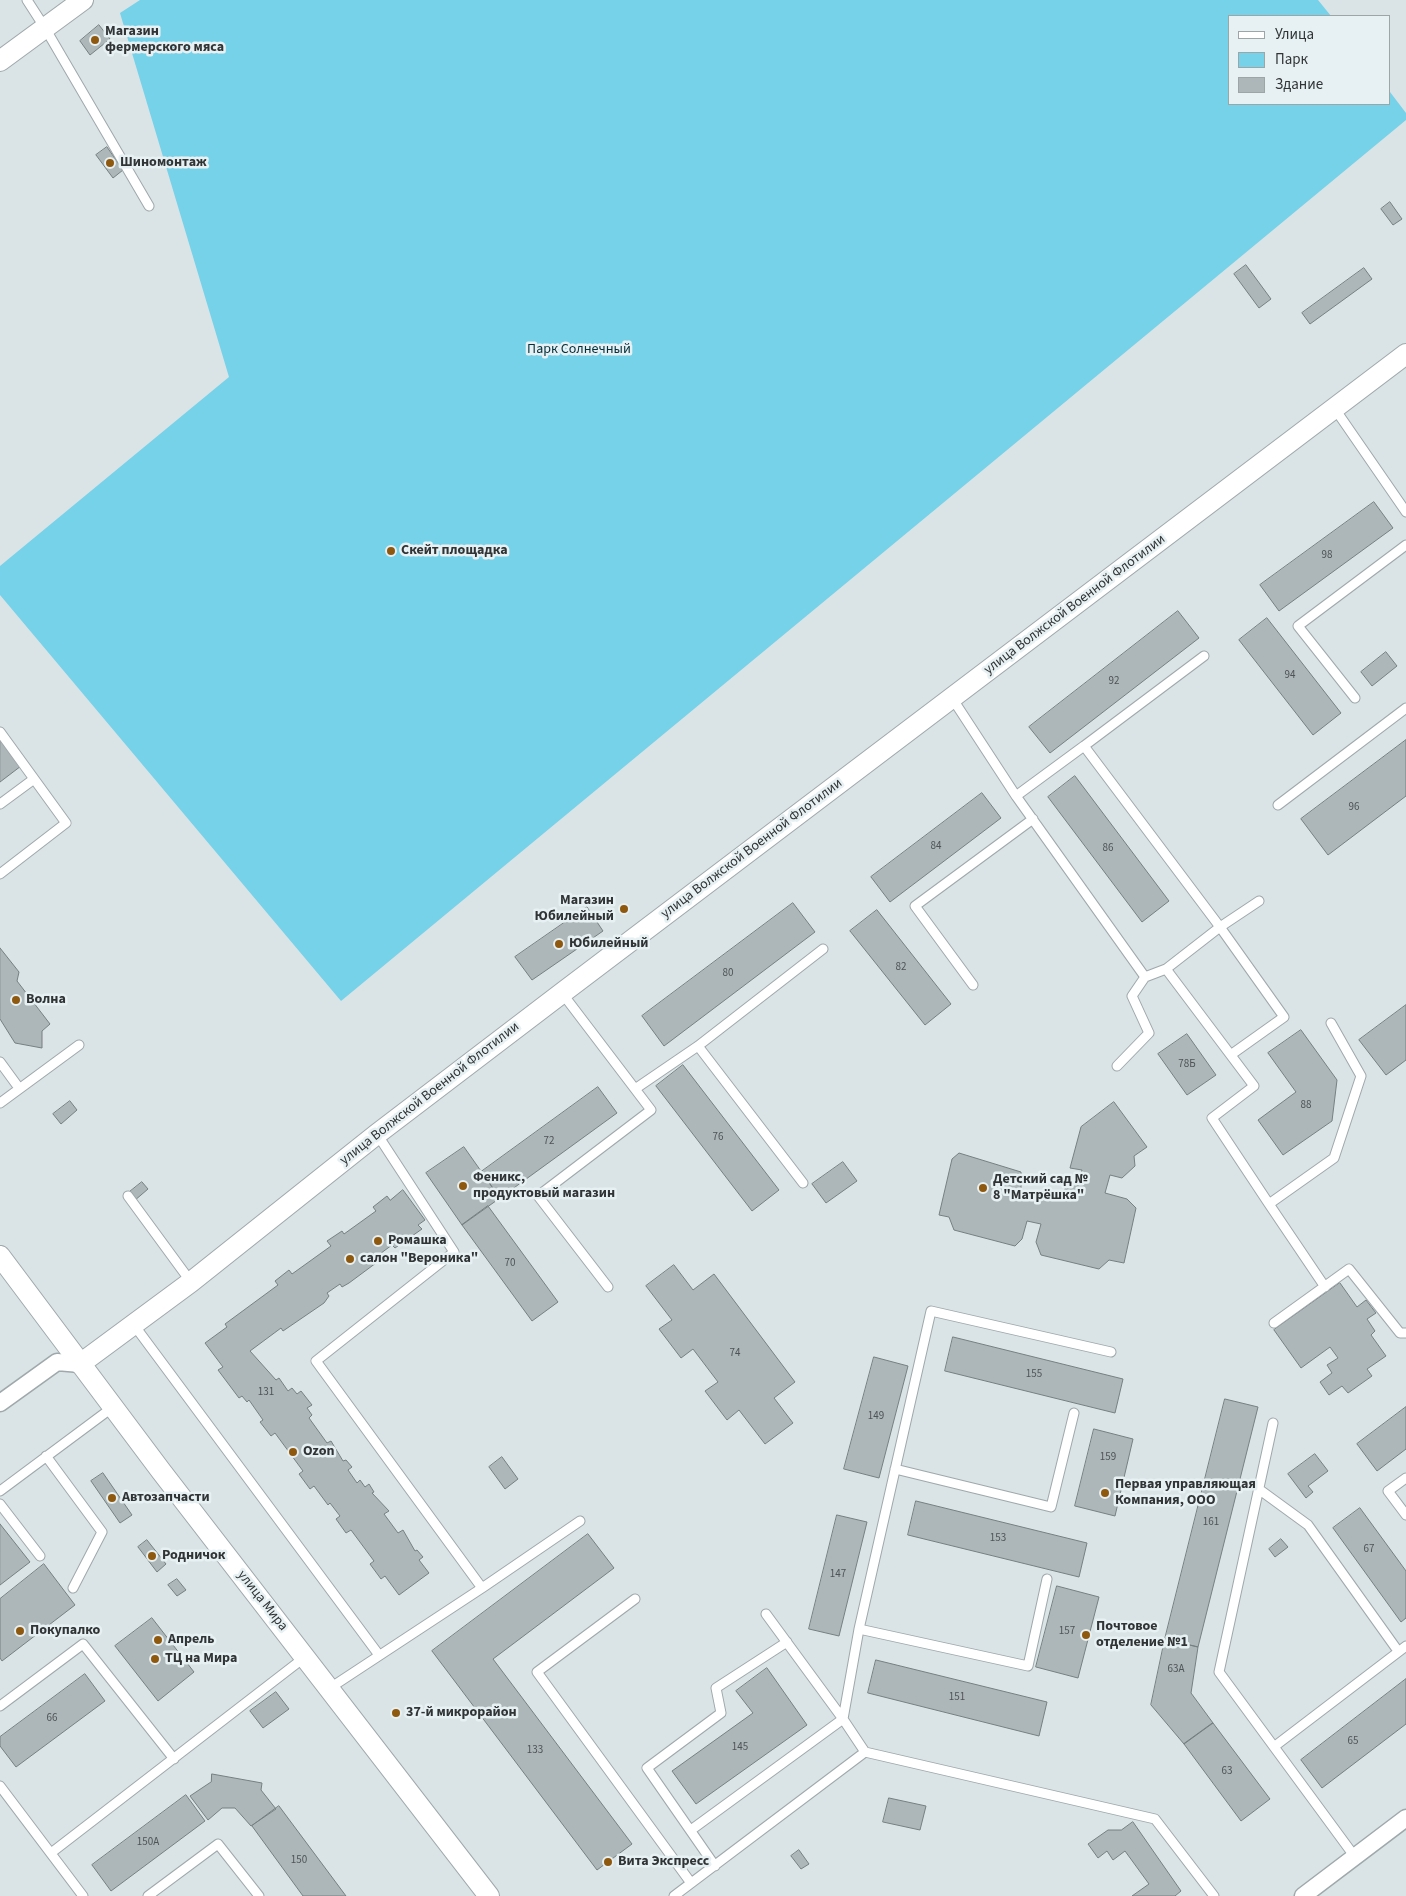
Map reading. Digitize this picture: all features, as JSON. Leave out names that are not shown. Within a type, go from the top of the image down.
[{"type":"street","points":[[0,61],[83,0]]},
{"type":"street","name":"улица Волжской Военной Флотилии","points":[[80,1364],[191,1282],[376,1134],[1406,354]]},
{"type":"street","name":"улица Мира","points":[[0,1256],[80,1364],[489,1896]]},
{"type":"street","points":[[0,1403],[57,1362],[80,1364]]},
{"type":"street","points":[[1303,1896],[1406,1818]]},
{"type":"lane","points":[[27,0],[149,206]]},
{"type":"lane","points":[[1335,409],[1406,512]]},
{"type":"lane","points":[[1355,698],[1298,626],[1406,545]]},
{"type":"lane","points":[[1016,796],[1204,656]]},
{"type":"lane","points":[[952,698],[1016,796],[1144,977]]},
{"type":"lane","points":[[1278,806],[1406,708]]},
{"type":"lane","points":[[0,732],[66,823],[0,874]]},
{"type":"lane","points":[[1084,746],[1220,927],[1284,1017],[1232,1054]]},
{"type":"lane","points":[[0,804],[34,779]]},
{"type":"lane","points":[[973,985],[915,906],[1033,819]]},
{"type":"lane","points":[[1117,1066],[1149,1034],[1132,996],[1144,977],[1166,969],[1220,927],[1259,901]]},
{"type":"lane","points":[[635,1089],[698,1046],[823,949]]},
{"type":"lane","points":[[1166,969],[1232,1054],[1254,1086],[1212,1118],[1324,1287]]},
{"type":"lane","points":[[562,993],[651,1110],[538,1196],[608,1287]]},
{"type":"lane","points":[[1269,1204],[1334,1158],[1361,1076],[1331,1023]]},
{"type":"lane","points":[[0,1103],[79,1045]]},
{"type":"lane","points":[[698,1046],[803,1183]]},
{"type":"lane","points":[[0,1062],[19,1088]]},
{"type":"lane","points":[[376,1134],[454,1252],[316,1361],[482,1588]]},
{"type":"lane","points":[[128,1196],[191,1282]]},
{"type":"lane","points":[[1274,1323],[1349,1269],[1400,1333],[1406,1333]]},
{"type":"lane","points":[[690,1830],[843,1719],[859,1629],[931,1311],[1111,1352]]},
{"type":"lane","points":[[134,1325],[379,1655]]},
{"type":"lane","points":[[0,1491],[113,1407]]},
{"type":"lane","points":[[895,1469],[1051,1507],[1074,1413]]},
{"type":"lane","points":[[1273,1423],[1219,1672],[1275,1746],[1354,1857]]},
{"type":"lane","points":[[46,1456],[102,1532],[73,1588]]},
{"type":"lane","points":[[1406,1478],[1388,1491],[1406,1515]]},
{"type":"lane","points":[[1260,1490],[1308,1526],[1402,1648],[1275,1746]]},
{"type":"lane","points":[[0,1504],[40,1556]]},
{"type":"lane","points":[[330,1688],[580,1521]]},
{"type":"lane","points":[[859,1629],[1028,1666],[1047,1579]]},
{"type":"lane","points":[[635,1600],[537,1672],[691,1883]]},
{"type":"lane","points":[[766,1614],[843,1719],[864,1752],[1155,1819],[1214,1896]]},
{"type":"lane","points":[[715,1866],[647,1768],[721,1713],[716,1688],[787,1642]]},
{"type":"lane","points":[[0,1706],[83,1644],[174,1759]]},
{"type":"lane","points":[[50,1853],[305,1657]]},
{"type":"lane","points":[[674,1896],[864,1752]]},
{"type":"lane","points":[[0,1786],[83,1896]]},
{"type":"lane","points":[[148,1896],[218,1844],[259,1896]]},
{"type":"green space","name":"Парк Солнечный","points":[[140,0],[1318,0],[1330,15],[1228,15],[1228,105],[1391,105],[1391,93],[1406,113],[1406,120],[341,1001],[0,595],[0,566],[229,377],[120,13]]},
{"type":"building","name":"Магазин фермерского мяса","points":[[99,25],[110,39],[90,55],[80,41]]},
{"type":"building","name":"Шиномонтаж","points":[[107,147],[123,170],[113,178],[96,155]]},
{"type":"building","points":[[1390,202],[1402,219],[1393,225],[1381,209]]},
{"type":"building","points":[[1246,265],[1271,299],[1259,308],[1234,274]]},
{"type":"building","points":[[1364,268],[1372,279],[1310,324],[1302,313]]},
{"type":"building","points":[[1374,502],[1393,528],[1279,611],[1260,585]]},
{"type":"building","points":[[1178,611],[1199,638],[1050,753],[1029,727]]},
{"type":"building","points":[[1267,618],[1341,713],[1313,735],[1239,640]]},
{"type":"building","points":[[1386,652],[1397,666],[1372,686],[1361,672]]},
{"type":"building","points":[[0,737],[21,766],[0,782]]},
{"type":"building","points":[[1406,740],[1406,796],[1328,855],[1301,819]]},
{"type":"building","points":[[1075,776],[1169,901],[1142,922],[1048,797]]},
{"type":"building","points":[[982,793],[1001,818],[890,902],[871,877]]},
{"type":"building","points":[[793,903],[815,932],[664,1046],[642,1016]]},
{"type":"building","name":"Юбилейный","points":[[587,907],[603,931],[532,980],[515,957]]},
{"type":"building","points":[[877,910],[951,1004],[925,1025],[850,931]]},
{"type":"building","name":"Волна","points":[[0,948],[19,972],[17,981],[50,1024],[42,1031],[42,1048],[15,1043],[0,1019]]},
{"type":"building","points":[[1406,1005],[1406,1060],[1386,1075],[1359,1040]]},
{"type":"building","points":[[1301,1030],[1337,1080],[1332,1121],[1283,1155],[1258,1120],[1296,1092],[1268,1053]]},
{"type":"building","points":[[1187,1034],[1216,1075],[1187,1095],[1158,1054]]},
{"type":"building","points":[[683,1065],[779,1190],[752,1211],[656,1086]]},
{"type":"building","points":[[598,1087],[617,1113],[500,1198],[481,1172]]},
{"type":"building","points":[[70,1101],[77,1110],[61,1124],[53,1114]]},
{"type":"building","name":"Детский сад № 8 \"Матрёшка\"","points":[[1114,1102],[1147,1147],[1134,1156],[1135,1166],[1122,1178],[1110,1175],[1105,1193],[1127,1199],[1136,1208],[1124,1263],[1109,1260],[1099,1269],[1041,1255],[1036,1242],[1041,1224],[1027,1221],[1022,1239],[1015,1246],[954,1230],[949,1217],[939,1215],[952,1159],[959,1153],[1021,1172],[1021,1190],[1062,1200],[1067,1182],[1078,1185],[1082,1170],[1070,1168],[1081,1127]]},
{"type":"building","name":"Феникс, продуктовый магазин","points":[[464,1147],[500,1198],[462,1225],[426,1173]]},
{"type":"building","points":[[843,1162],[857,1181],[826,1203],[812,1184]]},
{"type":"building","points":[[142,1182],[148,1189],[134,1201],[127,1194]]},
{"type":"building","points":[[403,1190],[425,1220],[418,1225],[422,1229],[395,1248],[392,1245],[373,1259],[376,1263],[349,1283],[342,1287],[340,1284],[327,1293],[329,1296],[324,1303],[283,1331],[281,1328],[250,1351],[276,1380],[279,1378],[288,1391],[292,1388],[297,1394],[301,1391],[312,1405],[307,1408],[312,1415],[309,1418],[327,1443],[331,1441],[343,1461],[346,1460],[352,1467],[348,1470],[357,1483],[360,1480],[365,1487],[369,1484],[374,1492],[372,1493],[389,1511],[384,1514],[398,1533],[403,1530],[415,1551],[417,1550],[423,1557],[419,1560],[429,1573],[399,1595],[385,1576],[381,1579],[370,1564],[374,1561],[351,1530],[346,1533],[336,1519],[340,1516],[330,1503],[328,1505],[314,1486],[310,1489],[299,1474],[303,1471],[275,1433],[271,1436],[260,1422],[263,1420],[249,1400],[247,1402],[242,1396],[239,1398],[218,1370],[223,1367],[205,1343],[227,1327],[225,1324],[278,1285],[275,1281],[289,1270],[292,1274],[331,1246],[327,1241],[342,1231],[344,1234],[376,1211],[373,1207],[387,1196],[390,1200]]},
{"type":"building","points":[[488,1206],[558,1302],[532,1321],[462,1225]]},
{"type":"building","points":[[674,1265],[693,1290],[714,1274],[795,1382],[774,1398],[793,1423],[765,1444],[739,1410],[727,1420],[705,1391],[718,1382],[693,1349],[681,1358],[659,1329],[672,1320],[646,1286]]},
{"type":"building","points":[[1340,1283],[1357,1307],[1366,1300],[1376,1313],[1367,1319],[1375,1331],[1371,1335],[1386,1356],[1367,1369],[1372,1376],[1348,1393],[1342,1386],[1329,1395],[1320,1382],[1332,1373],[1327,1365],[1338,1358],[1330,1347],[1301,1368],[1274,1330]]},
{"type":"building","points":[[953,1337],[1123,1379],[1115,1413],[945,1371]]},
{"type":"building","points":[[874,1357],[908,1366],[879,1478],[844,1469]]},
{"type":"building","points":[[1225,1399],[1258,1407],[1198,1647],[1165,1639]]},
{"type":"building","points":[[1406,1407],[1406,1449],[1377,1471],[1357,1444]]},
{"type":"building","points":[[1094,1429],[1133,1439],[1115,1516],[1075,1506]]},
{"type":"building","points":[[1315,1454],[1328,1471],[1308,1486],[1313,1492],[1306,1498],[1288,1474]]},
{"type":"building","points":[[502,1457],[518,1479],[505,1489],[489,1467]]},
{"type":"building","name":"Автозапчасти","points":[[103,1473],[132,1515],[120,1523],[91,1481]]},
{"type":"building","points":[[916,1501],[1087,1543],[1079,1577],[908,1535]]},
{"type":"building","points":[[1360,1508],[1406,1571],[1406,1618],[1401,1622],[1333,1528]]},
{"type":"building","points":[[837,1515],[867,1522],[839,1636],[809,1629]]},
{"type":"building","points":[[0,1524],[30,1562],[0,1585]]},
{"type":"building","points":[[588,1534],[614,1568],[493,1659],[632,1844],[597,1870],[432,1651]]},
{"type":"building","points":[[1281,1539],[1288,1547],[1275,1557],[1269,1549]]},
{"type":"building","name":"Родничок","points":[[147,1540],[166,1564],[157,1572],[138,1547]]},
{"type":"building","name":"Покупалко","points":[[44,1564],[75,1605],[2,1661],[0,1658],[0,1599]]},
{"type":"building","points":[[177,1579],[186,1590],[177,1596],[168,1585]]},
{"type":"building","points":[[1057,1586],[1099,1597],[1078,1678],[1036,1667]]},
{"type":"building","name":"ТЦ на Мира","points":[[152,1618],[194,1672],[158,1701],[115,1646]]},
{"type":"building","points":[[1165,1639],[1198,1647],[1191,1693],[1213,1723],[1184,1744],[1151,1705]]},
{"type":"building","points":[[876,1660],[1047,1702],[1039,1736],[868,1693]]},
{"type":"building","points":[[767,1668],[807,1725],[696,1804],[672,1771],[753,1713],[736,1691]]},
{"type":"building","points":[[85,1674],[105,1701],[16,1767],[0,1746],[0,1737]]},
{"type":"building","points":[[1406,1679],[1406,1724],[1322,1788],[1301,1760]]},
{"type":"building","points":[[276,1692],[289,1709],[263,1728],[250,1711]]},
{"type":"building","points":[[1213,1723],[1270,1799],[1241,1821],[1184,1744]]},
{"type":"building","points":[[212,1774],[262,1783],[261,1790],[276,1809],[251,1826],[235,1808],[222,1808],[208,1820],[190,1796],[211,1782]]},
{"type":"building","points":[[186,1795],[205,1821],[111,1891],[92,1865]]},
{"type":"building","points":[[889,1798],[926,1806],[920,1830],[883,1822]]},
{"type":"building","points":[[279,1806],[346,1896],[303,1896],[252,1826]]},
{"type":"building","points":[[1133,1822],[1181,1891],[1175,1896],[1132,1896],[1149,1884],[1125,1851],[1113,1860],[1107,1851],[1098,1858],[1088,1844],[1108,1830],[1121,1830]]},
{"type":"building","points":[[799,1850],[809,1864],[801,1869],[791,1856]]},
{"type":"place","name":"Магазин фермерского мяса","points":[[95,40]]},
{"type":"place","name":"Шиномонтаж","points":[[110,163]]},
{"type":"place","name":"Скейт площадка","points":[[391,551]]},
{"type":"place","name":"Магазин Юбилейный","points":[[624,909]]},
{"type":"place","name":"Юбилейный","points":[[559,944]]},
{"type":"place","name":"Волна","points":[[16,1000]]},
{"type":"place","name":"Феникс, продуктовый магазин","points":[[463,1186]]},
{"type":"place","name":"Детский сад № 8 \"Матрёшка\"","points":[[983,1188]]},
{"type":"place","name":"Ромашка","points":[[378,1241]]},
{"type":"place","name":"салон \"Вероника\"","points":[[350,1259]]},
{"type":"place","name":"Ozon","points":[[293,1452]]},
{"type":"place","name":"Первая управляющая Компания, ООО","points":[[1105,1493]]},
{"type":"place","name":"Автозапчасти","points":[[112,1498]]},
{"type":"place","name":"Родничок","points":[[152,1556]]},
{"type":"place","name":"Покупалко","points":[[20,1631]]},
{"type":"place","name":"Почтовое отделение №1","points":[[1086,1635]]},
{"type":"place","name":"Апрель","points":[[158,1640]]},
{"type":"place","name":"ТЦ на Мира","points":[[155,1659]]},
{"type":"place","name":"37-й микрорайон","points":[[396,1713]]},
{"type":"place","name":"Вита Экспресс","points":[[608,1862]]}]
